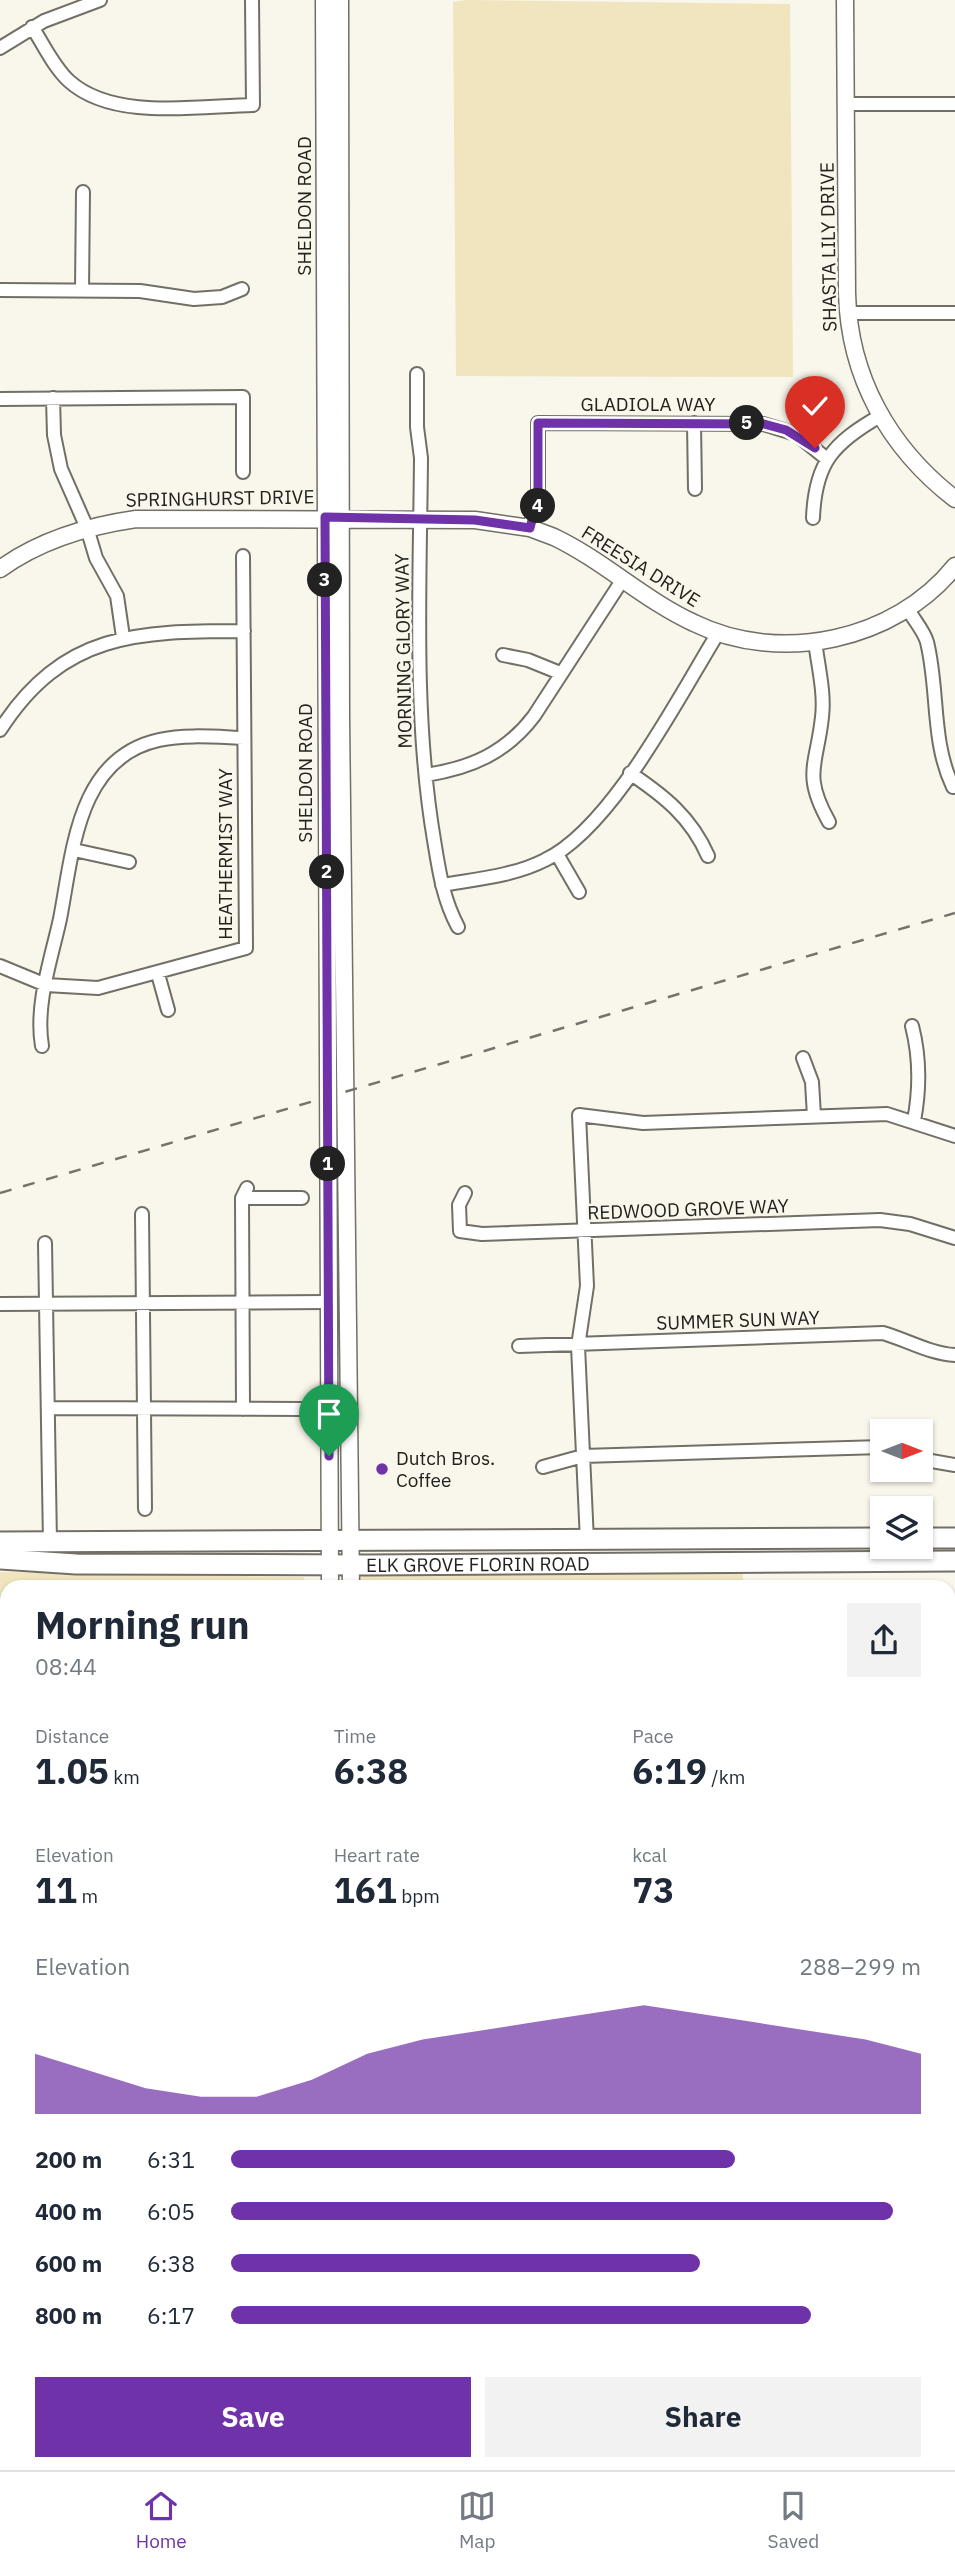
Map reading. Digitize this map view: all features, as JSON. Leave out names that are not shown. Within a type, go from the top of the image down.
[{"type":"main road","name":"SHELDON ROAD","points":[[324,0],[351,1580]]},
{"type":"main road","name":"SHELDON ROAD","points":[[329,1580],[327,1265],[340,0]]},
{"type":"main road","name":"SHASTA LILY DRIVE","points":[[845,0],[848,313],[856,360],[880,416],[919,467],[955,499]]},
{"type":"main road","name":"SPRINGHURST DRIVE","points":[[0,569],[37,547],[87,528],[156,517],[333,517]]},
{"type":"main road","name":"FREESIA DRIVE","points":[[333,517],[475,520],[530,528],[567,543],[666,608],[718,634],[778,644],[815,642],[865,629],[908,609],[955,566]]},
{"type":"main road","points":[[327,1265],[338,1297],[339,1342],[346,1352]]},
{"type":"main road","name":"ELK GROVE FLORIN ROAD","points":[[0,1542],[870,1538]]},
{"type":"main road","points":[[933,1538],[955,1538]]},
{"type":"main road","points":[[24,1560],[33,1553],[44,1553],[50,1542]]},
{"type":"main road","name":"ELK GROVE FLORIN ROAD","points":[[0,1559],[76,1563],[350,1563],[953,1559]]},
{"type":"street","points":[[0,48],[32,27],[100,0]]},
{"type":"street","points":[[32,27],[63,75],[87,94],[106,102],[136,107],[253,105],[252,0]]},
{"type":"street","points":[[846,104],[955,104]]},
{"type":"street","points":[[82,291],[83,192]]},
{"type":"street","points":[[0,290],[140,291],[194,299],[222,297],[242,289]]},
{"type":"street","points":[[848,313],[955,313]]},
{"type":"street","name":"MORNING GLORY WAY","points":[[417,374],[425,775],[442,885],[458,927]]},
{"type":"street","points":[[0,399],[243,397],[243,472]]},
{"type":"street","points":[[53,398],[54,435],[61,468],[87,528],[96,558],[117,596],[123,637]]},
{"type":"street","points":[[813,518],[815,485],[827,459],[850,433],[880,416]]},
{"type":"street","name":"GLADIOLA WAY","points":[[530,528],[538,497],[538,423],[775,426],[796,434],[827,459]]},
{"type":"street","points":[[694,423],[695,489]]},
{"type":"street","name":"HEATHERMIST WAY","points":[[0,966],[46,985],[73,989],[98,988],[158,974],[246,948],[243,556]]},
{"type":"street","points":[[425,775],[470,765],[501,749],[527,726],[623,579]]},
{"type":"street","points":[[908,609],[927,642],[936,691],[939,749],[953,787]]},
{"type":"street","points":[[0,730],[24,698],[56,669],[83,652],[123,637],[166,631],[244,631]]},
{"type":"street","points":[[442,885],[526,869],[557,854],[590,827],[630,773],[718,634]]},
{"type":"street","points":[[815,642],[823,706],[812,773],[816,794],[829,821]]},
{"type":"street","points":[[503,655],[528,660],[561,673]]},
{"type":"street","points":[[42,1046],[39,1022],[74,850],[87,798],[98,779],[121,756],[160,739],[244,738]]},
{"type":"street","points":[[630,773],[668,799],[685,816],[708,856]]},
{"type":"street","points":[[74,850],[129,862]]},
{"type":"street","points":[[557,854],[579,892]]},
{"type":"street","points":[[158,974],[168,1010]]},
{"type":"street","points":[[912,1026],[918,1056],[919,1092],[914,1121]]},
{"type":"street","points":[[803,1058],[812,1082],[814,1116]]},
{"type":"street","points":[[587,1541],[578,1346],[587,1286],[579,1115],[643,1123],[887,1114],[955,1136]]},
{"type":"street","points":[[243,1409],[245,1193],[302,1198]]},
{"type":"street","name":"REDWOOD GROVE WAY","points":[[465,1193],[459,1205],[460,1231],[482,1234],[880,1220],[910,1224],[955,1238]]},
{"type":"street","points":[[142,1214],[145,1509]]},
{"type":"street","points":[[45,1243],[50,1542]]},
{"type":"street","points":[[0,1304],[327,1302]]},
{"type":"street","name":"SUMMER SUN WAY","points":[[519,1346],[578,1346],[883,1333],[915,1342],[940,1354],[955,1355]]},
{"type":"street","points":[[48,1408],[303,1409]]},
{"type":"street","points":[[543,1467],[583,1457],[870,1447]]},
{"type":"street","points":[[933,1461],[955,1465]]},
{"type":"shaded area","points":[[453,2],[790,4],[793,377],[456,376]]},
{"type":"shaded area","points":[[743,1569],[743,1580],[360,1580],[360,1573]]},
{"type":"shaded area","points":[[0,1572],[304,1577],[304,1580],[0,1580]]},
{"type":"railway","points":[[0,1193],[955,913]]},
{"type":"place","name":"Dutch Bros. Coffee","points":[[382,1469]]},
{"type":"route","points":[[329,1456],[325,517],[475,520],[530,528],[538,506],[538,423],[764,424],[796,434],[815,448]]}]
